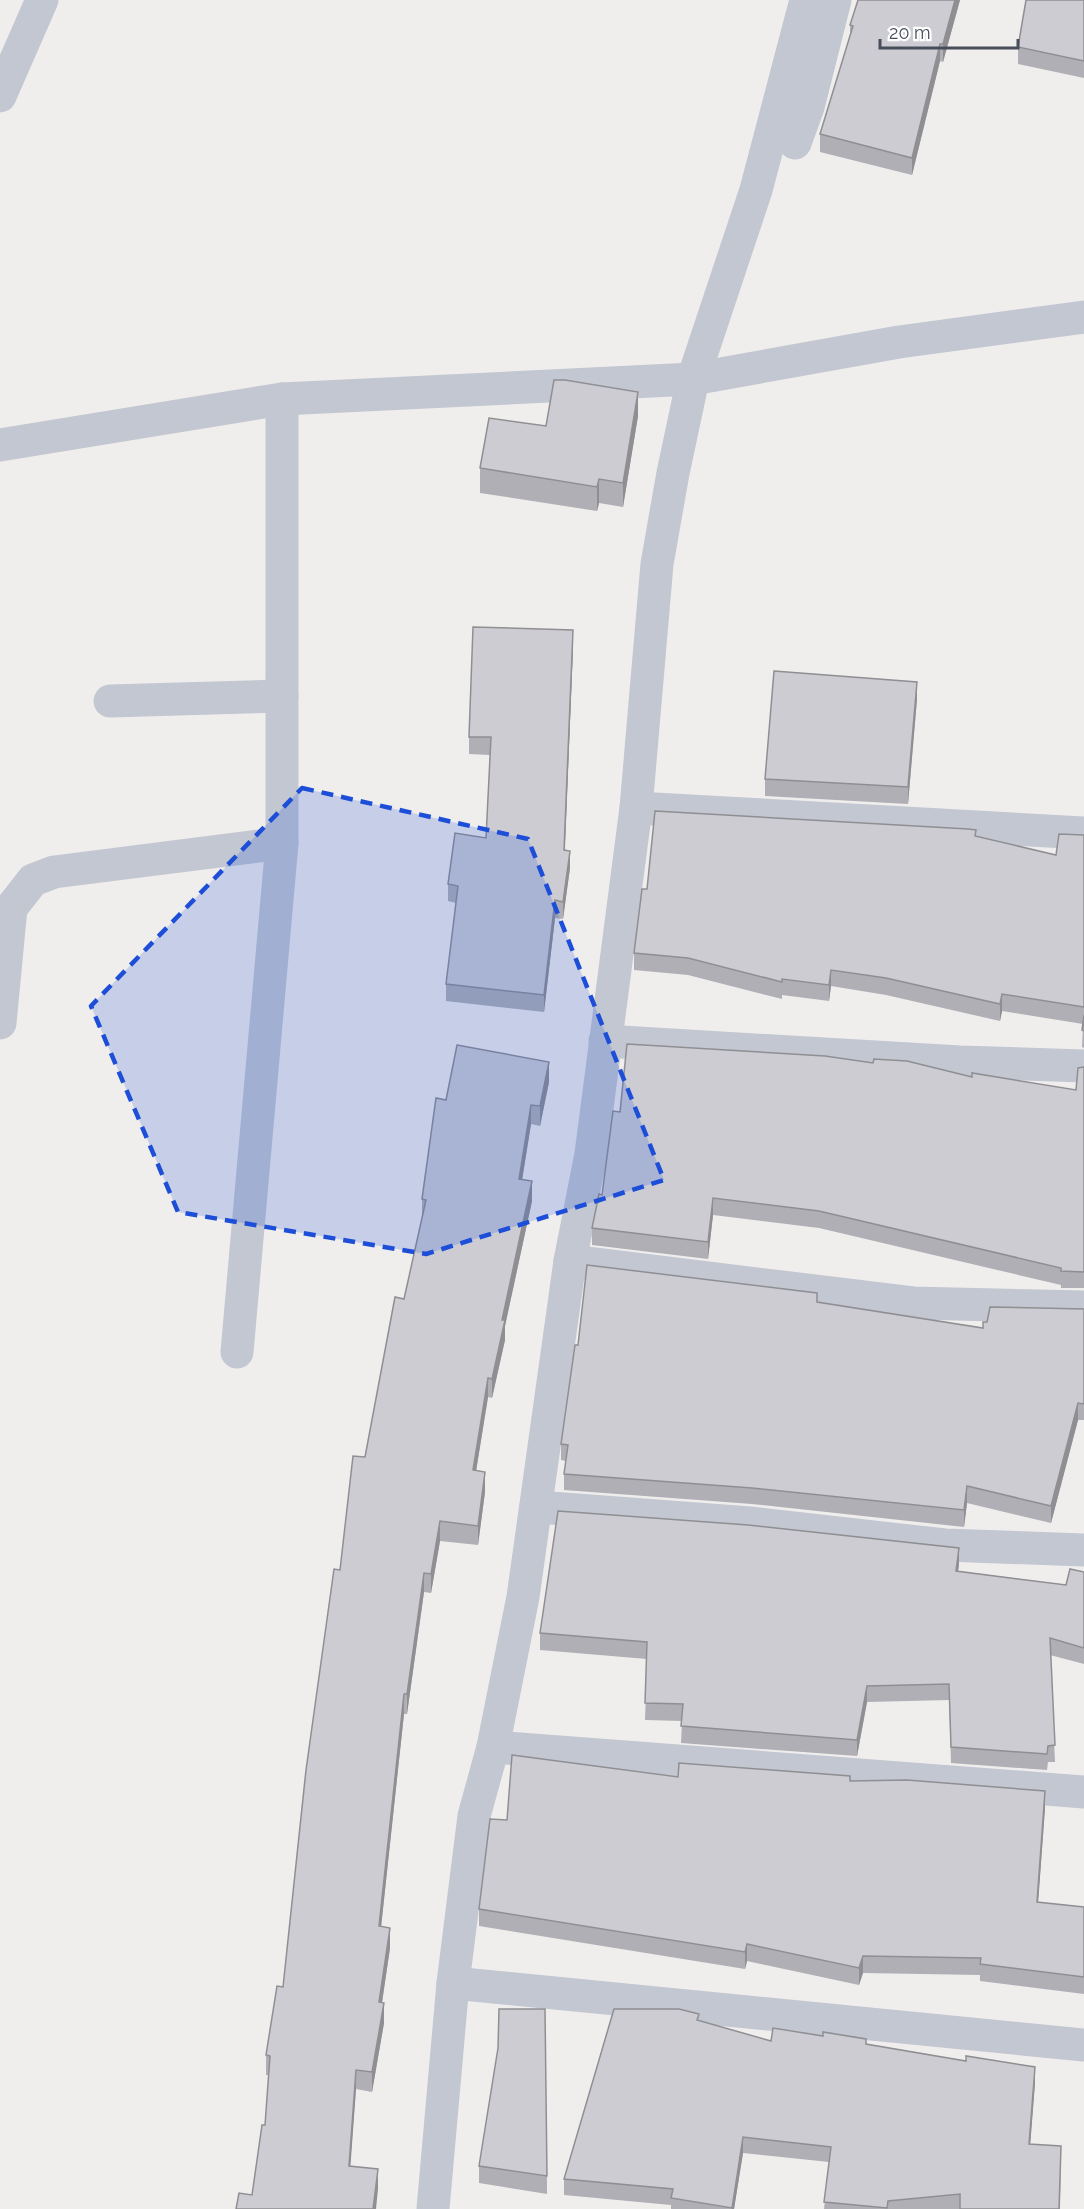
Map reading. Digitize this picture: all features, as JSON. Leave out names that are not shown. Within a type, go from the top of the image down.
[{"type":"street","points":[[0,96],[42,0]]},
{"type":"street","points":[[434,2209],[453,1983],[474,1816],[493,1747],[523,1596],[570,1262],[591,1154],[636,808],[657,564],[693,379],[756,190],[806,0]]},
{"type":"street","points":[[795,143],[808,107],[835,0]]},
{"type":"street","points":[[0,445],[282,399],[693,379],[899,342],[1084,317]]},
{"type":"street","points":[[237,1352],[282,843],[282,399]]},
{"type":"street","points":[[110,701],[282,696]]},
{"type":"street","points":[[636,808],[1084,833]]},
{"type":"street","points":[[0,1023],[11,908],[33,880],[54,872],[282,843]]},
{"type":"street","points":[[605,1041],[960,1062],[1084,1066]]},
{"type":"street","points":[[570,1262],[913,1303],[1084,1307]]},
{"type":"street","points":[[537,1507],[750,1523],[945,1545],[1084,1550]]},
{"type":"street","points":[[493,1747],[1084,1792]]},
{"type":"street","points":[[453,1983],[1084,2045]]},
{"type":"highlighted area","points":[[302,788],[528,839],[664,1180],[426,1254],[178,1212],[91,1006]]},
{"type":"building","points":[[858,0],[955,0],[943,44],[940,44],[912,158],[820,134],[853,26],[850,25]]},
{"type":"building","points":[[1026,0],[1084,0],[1084,61],[1018,47]]},
{"type":"building","points":[[554,380],[638,392],[623,483],[599,479],[597,487],[480,468],[489,418],[546,426]]},
{"type":"building","points":[[473,627],[573,630],[564,850],[570,851],[563,902],[555,900],[544,995],[446,984],[458,886],[448,884],[455,833],[486,838],[491,737],[469,737]]},
{"type":"building","points":[[774,671],[917,682],[908,787],[765,779]]},
{"type":"building","points":[[655,811],[968,829],[976,830],[975,836],[1056,855],[1059,834],[1084,835],[1084,1007],[1002,994],[1000,1004],[886,978],[831,970],[829,985],[782,979],[782,982],[688,958],[634,953],[642,889],[647,889]]},
{"type":"building","points":[[627,1044],[825,1056],[873,1063],[874,1059],[907,1061],[972,1077],[972,1073],[1076,1090],[1078,1068],[1084,1067],[1084,1272],[1061,1271],[1061,1268],[819,1211],[713,1198],[708,1242],[592,1228],[599,1194],[602,1195],[613,1111],[620,1112]]},
{"type":"building","points":[[457,1045],[549,1062],[540,1106],[531,1105],[519,1179],[532,1181],[502,1320],[505,1320],[492,1379],[488,1378],[473,1470],[485,1472],[478,1526],[440,1521],[431,1574],[424,1573],[407,1694],[404,1694],[379,1926],[390,1928],[379,2002],[384,2003],[372,2072],[356,2070],[349,2166],[378,2169],[373,2209],[236,2209],[239,2193],[252,2195],[262,2125],[265,2125],[270,2056],[266,2055],[277,1986],[283,1987],[306,1770],[334,1569],[340,1570],[353,1456],[365,1457],[395,1297],[404,1299],[426,1200],[422,1199],[436,1098],[446,1100]]},
{"type":"building","points":[[587,1265],[817,1293],[817,1302],[983,1328],[983,1322],[987,1322],[990,1307],[1084,1309],[1084,1404],[1078,1403],[1051,1506],[967,1486],[964,1510],[752,1488],[564,1474],[568,1445],[561,1444],[575,1345],[578,1345]]},
{"type":"building","points":[[558,1511],[748,1525],[959,1548],[956,1571],[1066,1585],[1070,1569],[1084,1572],[1084,1648],[1050,1638],[1055,1745],[1048,1746],[1047,1754],[951,1747],[949,1684],[867,1686],[857,1740],[681,1726],[683,1704],[645,1703],[647,1642],[540,1633]]},
{"type":"building","points":[[512,1755],[678,1777],[679,1763],[850,1776],[850,1781],[907,1780],[1045,1791],[1037,1902],[1084,1907],[1084,1977],[980,1964],[981,1958],[863,1956],[859,1968],[747,1944],[745,1952],[479,1909],[490,1819],[507,1820]]},
{"type":"building","points":[[499,2009],[545,2009],[547,2176],[479,2166],[498,2048]]},
{"type":"building","points":[[614,2009],[679,2009],[699,2014],[697,2020],[771,2041],[773,2028],[823,2036],[823,2032],[866,2039],[866,2044],[966,2061],[966,2056],[1035,2067],[1029,2144],[1061,2146],[1059,2209],[960,2209],[960,2194],[888,2201],[887,2208],[824,2202],[831,2147],[743,2137],[732,2208],[671,2198],[673,2189],[564,2179]]}]
